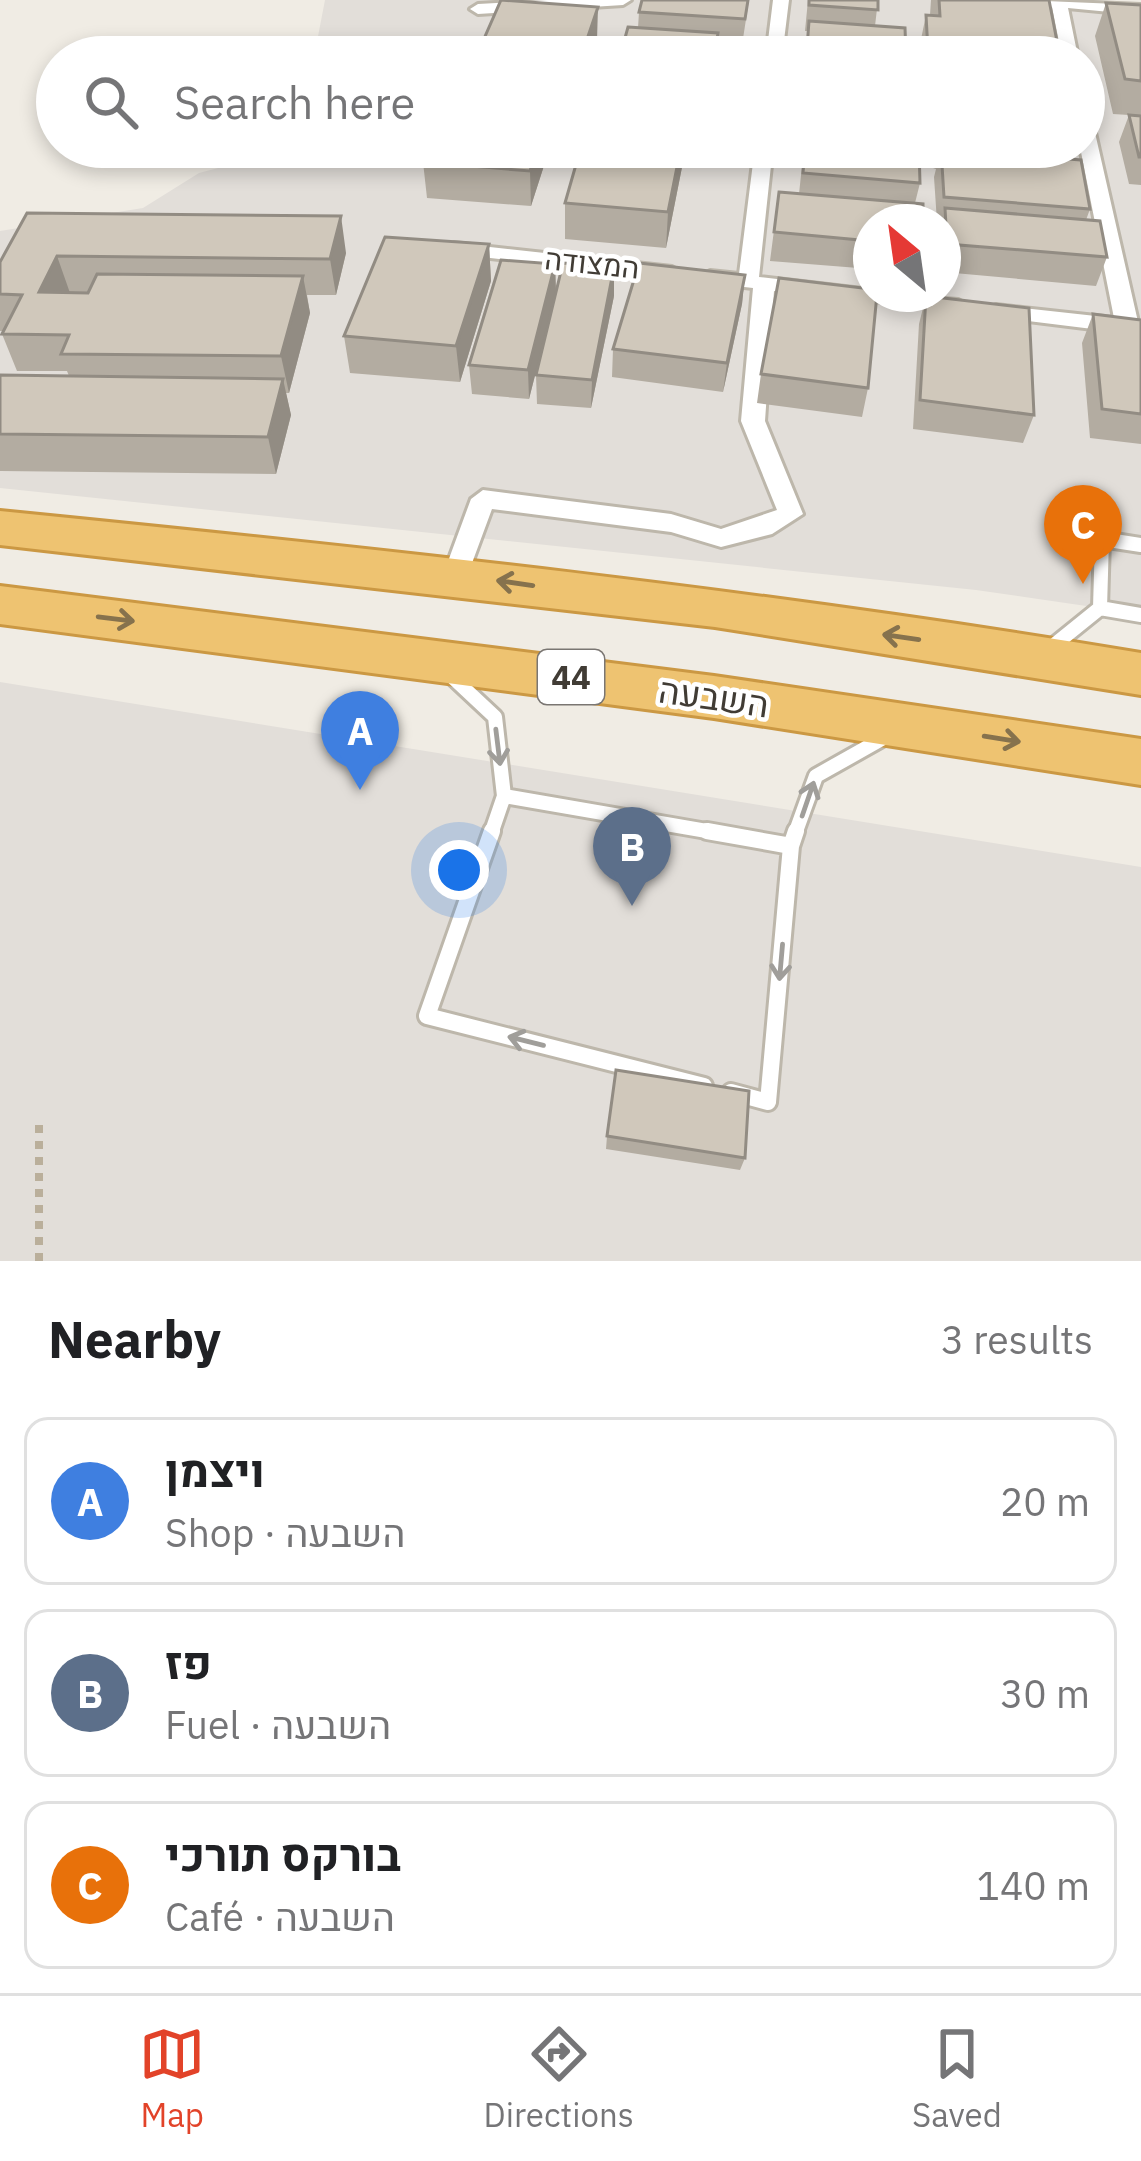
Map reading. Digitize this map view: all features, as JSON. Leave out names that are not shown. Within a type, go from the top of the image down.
[{"type":"highway","name":"44","points":[[0,527],[456,575],[1042,656],[1141,674]]},
{"type":"highway","name":"השבעה","points":[[0,605],[431,658],[908,724],[1141,762]]},
{"type":"street","points":[[478,9],[623,0]]},
{"type":"street","points":[[777,36],[781,0]]},
{"type":"street","points":[[1029,0],[1141,10]]},
{"type":"street","points":[[1059,3],[1066,36]]},
{"type":"street","points":[[456,575],[483,499],[671,523],[721,538],[763,528],[791,514],[753,422],[763,168]]},
{"type":"street","points":[[1095,168],[1133,327]]},
{"type":"street","name":"המצודה","points":[[424,246],[1133,327]]},
{"type":"lane","points":[[1042,656],[1100,608],[1102,539],[1141,545]]},
{"type":"lane","points":[[1100,608],[1141,615]]},
{"type":"lane","points":[[431,658],[495,717],[504,796],[427,1016],[768,1102],[791,845],[816,776],[908,724]]},
{"type":"lane","points":[[504,796],[791,845]]},
{"type":"path","points":[[39,1125],[39,1261]]},
{"type":"shaded area","points":[[325,0],[1097,0],[1141,4],[1141,614],[976,590],[0,488],[0,231],[143,208],[199,173],[218,168],[1105,168],[1105,36],[318,36]]},
{"type":"shaded area","points":[[0,682],[1141,867],[1141,1261],[0,1261]]},
{"type":"building","points":[[501,0],[598,7],[588,36],[485,36]]},
{"type":"building","points":[[642,0],[748,0],[745,19],[639,12]]},
{"type":"building","points":[[809,0],[878,0],[878,10],[809,5]]},
{"type":"building","points":[[939,0],[1049,0],[1056,36],[927,36],[926,15],[940,16]]},
{"type":"building","points":[[1106,3],[1141,5],[1141,81],[1125,79]]},
{"type":"building","points":[[809,21],[905,28],[905,36],[808,36]]},
{"type":"building","points":[[628,27],[718,33],[718,36],[626,36]]},
{"type":"building","points":[[1129,115],[1141,116],[1141,157],[1139,157]]},
{"type":"building","points":[[575,168],[677,168],[668,212],[565,203]]},
{"type":"building","points":[[803,168],[920,168],[920,183],[803,173]]},
{"type":"building","points":[[942,168],[1082,168],[1090,209],[944,197]]},
{"type":"building","points":[[779,192],[923,204],[853,204],[853,239],[774,232]]},
{"type":"building","points":[[961,209],[1100,221],[1107,257],[961,245]]},
{"type":"building","points":[[27,213],[341,216],[330,259],[57,256],[39,292],[88,293],[97,274],[303,276],[281,356],[61,354],[69,335],[2,334],[22,295],[0,294],[0,262]]},
{"type":"building","points":[[385,237],[489,244],[456,346],[344,336]]},
{"type":"building","points":[[501,260],[555,264],[528,370],[469,365]]},
{"type":"building","points":[[563,263],[614,267],[592,380],[536,375]]},
{"type":"building","points":[[639,263],[745,275],[727,363],[613,349]]},
{"type":"building","points":[[779,278],[853,287],[853,312],[875,312],[868,388],[761,374]]},
{"type":"building","points":[[961,300],[1029,308],[1034,415],[920,400],[925,312],[961,312]]},
{"type":"building","points":[[1093,314],[1141,320],[1141,414],[1102,409]]},
{"type":"building","points":[[0,375],[283,379],[268,437],[0,434]]},
{"type":"building","points":[[616,1070],[749,1091],[745,1158],[607,1136]]},
{"type":"place","name":"בורקס תורכי","points":[[1083,584]]},
{"type":"place","name":"ויצמן","points":[[360,790]]},
{"type":"place","name":"פז","points":[[632,906]]}]
